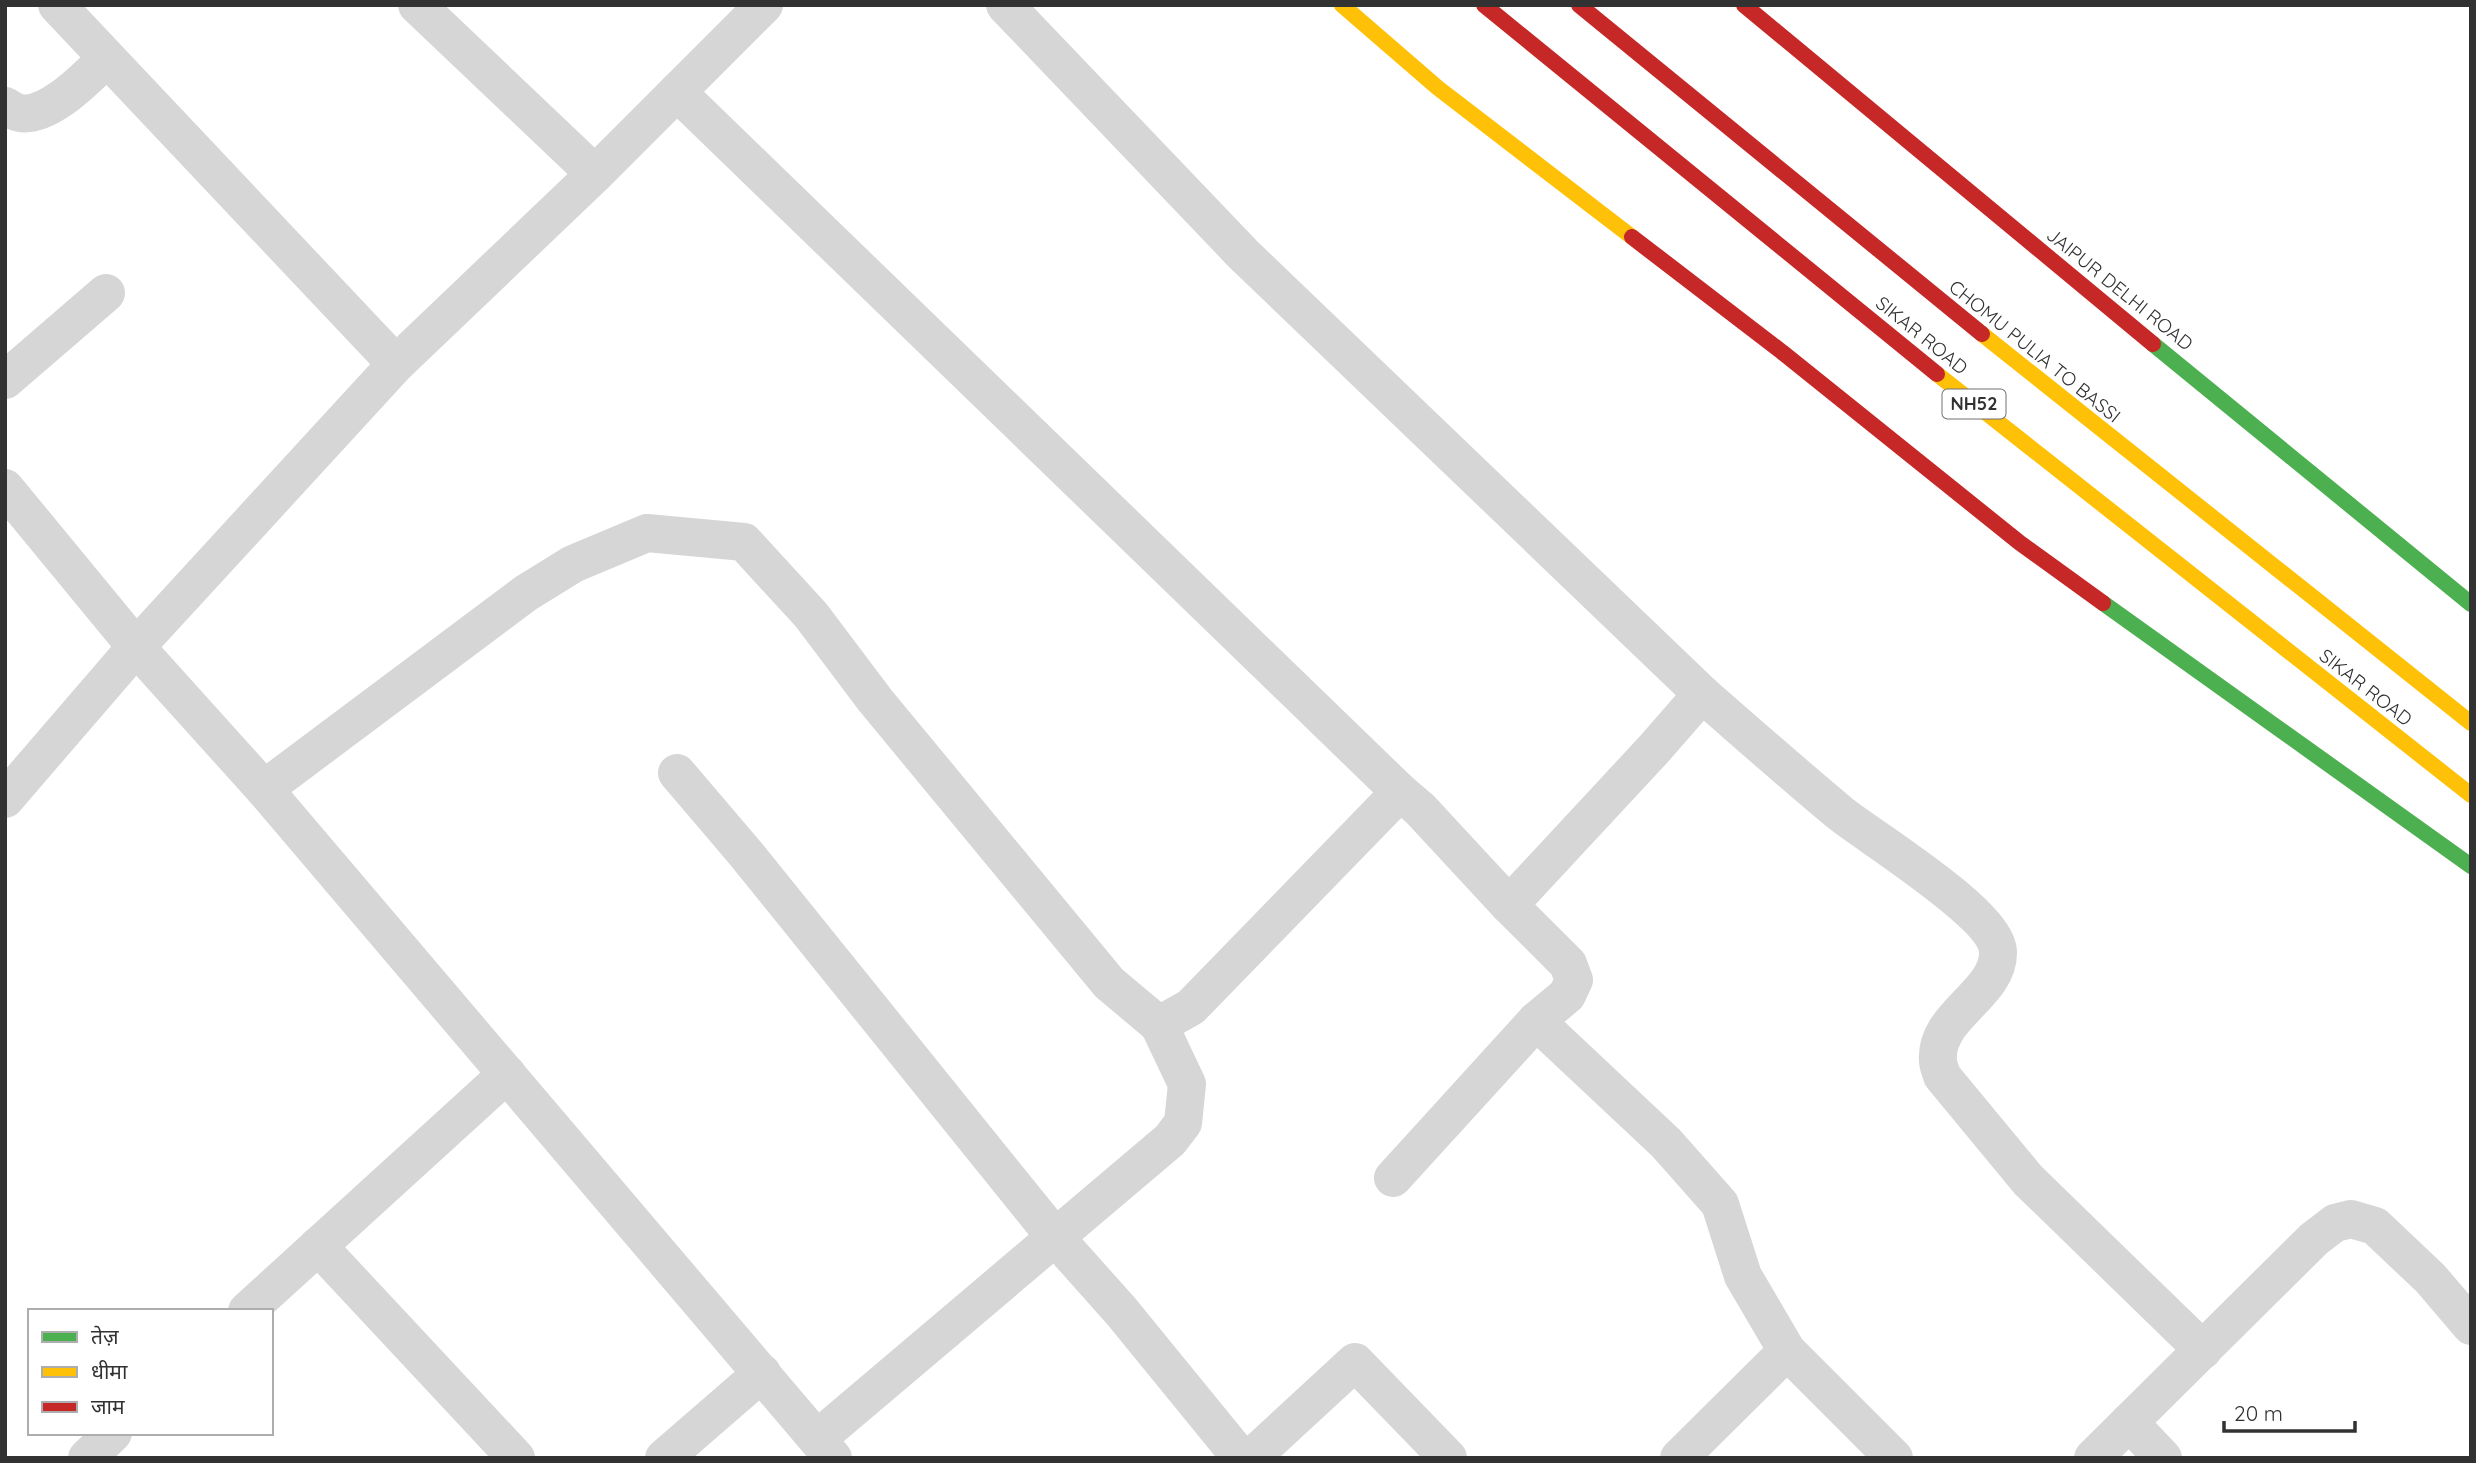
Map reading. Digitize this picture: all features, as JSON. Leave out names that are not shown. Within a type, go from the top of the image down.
[{"type":"main road","points":[[1342,5],[1437,88],[1782,352],[2020,543],[2471,866]]},
{"type":"main road","name":"SIKAR ROAD","points":[[1484,5],[1798,264],[2253,626],[2471,795]]},
{"type":"main road","name":"CHOMU PULIA TO BASSI","points":[[1578,5],[1818,204],[2065,403],[2471,723]]},
{"type":"main road","name":"JAIPUR DELHI ROAD","points":[[1744,5],[1987,208],[2471,604]]},
{"type":"street","points":[[57,5],[396,364]]},
{"type":"street","points":[[417,5],[594,174]]},
{"type":"street","points":[[5,799],[136,647],[396,364],[594,174],[764,5]]},
{"type":"street","points":[[1005,5],[1243,254],[1702,694],[1842,814],[1944,888],[1991,933],[1998,950],[1996,971],[1944,1034],[1937,1059],[1942,1076],[2028,1180],[2203,1350]]},
{"type":"street","points":[[5,106],[20,113],[44,109],[66,96],[106,59]]},
{"type":"street","points":[[677,92],[1420,809],[1568,964],[1574,981],[1567,995],[1536,1021],[1393,1178]]},
{"type":"street","points":[[5,380],[106,293]]},
{"type":"street","points":[[5,488],[136,647],[264,789],[825,1448],[1055,1237],[1170,1140],[1184,1123],[1187,1084],[1159,1025],[1109,983],[875,700],[811,615],[744,542],[647,533],[573,564],[526,593],[264,789]]},
{"type":"street","points":[[1509,905],[1702,694]]},
{"type":"street","points":[[677,773],[746,854],[1055,1237],[1121,1311],[1241,1458]]},
{"type":"street","points":[[1159,1025],[1191,1007],[1400,792]]},
{"type":"street","points":[[1536,1021],[1666,1143],[1720,1204],[1742,1276],[1787,1351],[1894,1458]]},
{"type":"street","points":[[249,1309],[507,1074]]},
{"type":"street","points":[[2093,1458],[2314,1239],[2335,1223],[2351,1219],[2375,1226],[2430,1278],[2471,1326]]},
{"type":"street","points":[[318,1246],[516,1458]]},
{"type":"street","points":[[1679,1458],[1787,1351]]},
{"type":"street","points":[[1251,1458],[1355,1362],[1448,1458]]},
{"type":"street","points":[[664,1458],[762,1373]]},
{"type":"street","points":[[2129,1422],[2163,1458]]},
{"type":"street","points":[[86,1458],[111,1435]]},
{"type":"traffic: fast","points":[[2153,344],[2471,604]]},
{"type":"traffic: fast","points":[[2103,603],[2471,866]]},
{"type":"traffic: slow","points":[[1342,5],[1438,88],[1632,237]]},
{"type":"traffic: slow","points":[[1982,334],[2471,723]]},
{"type":"traffic: slow","points":[[1937,374],[2471,795]]},
{"type":"traffic: jam","points":[[1484,5],[1937,374]]},
{"type":"traffic: jam","points":[[1579,5],[1982,334]]},
{"type":"traffic: jam","points":[[1744,5],[2153,344]]},
{"type":"traffic: jam","points":[[1632,237],[1782,352],[2020,543],[2103,603]]}]
